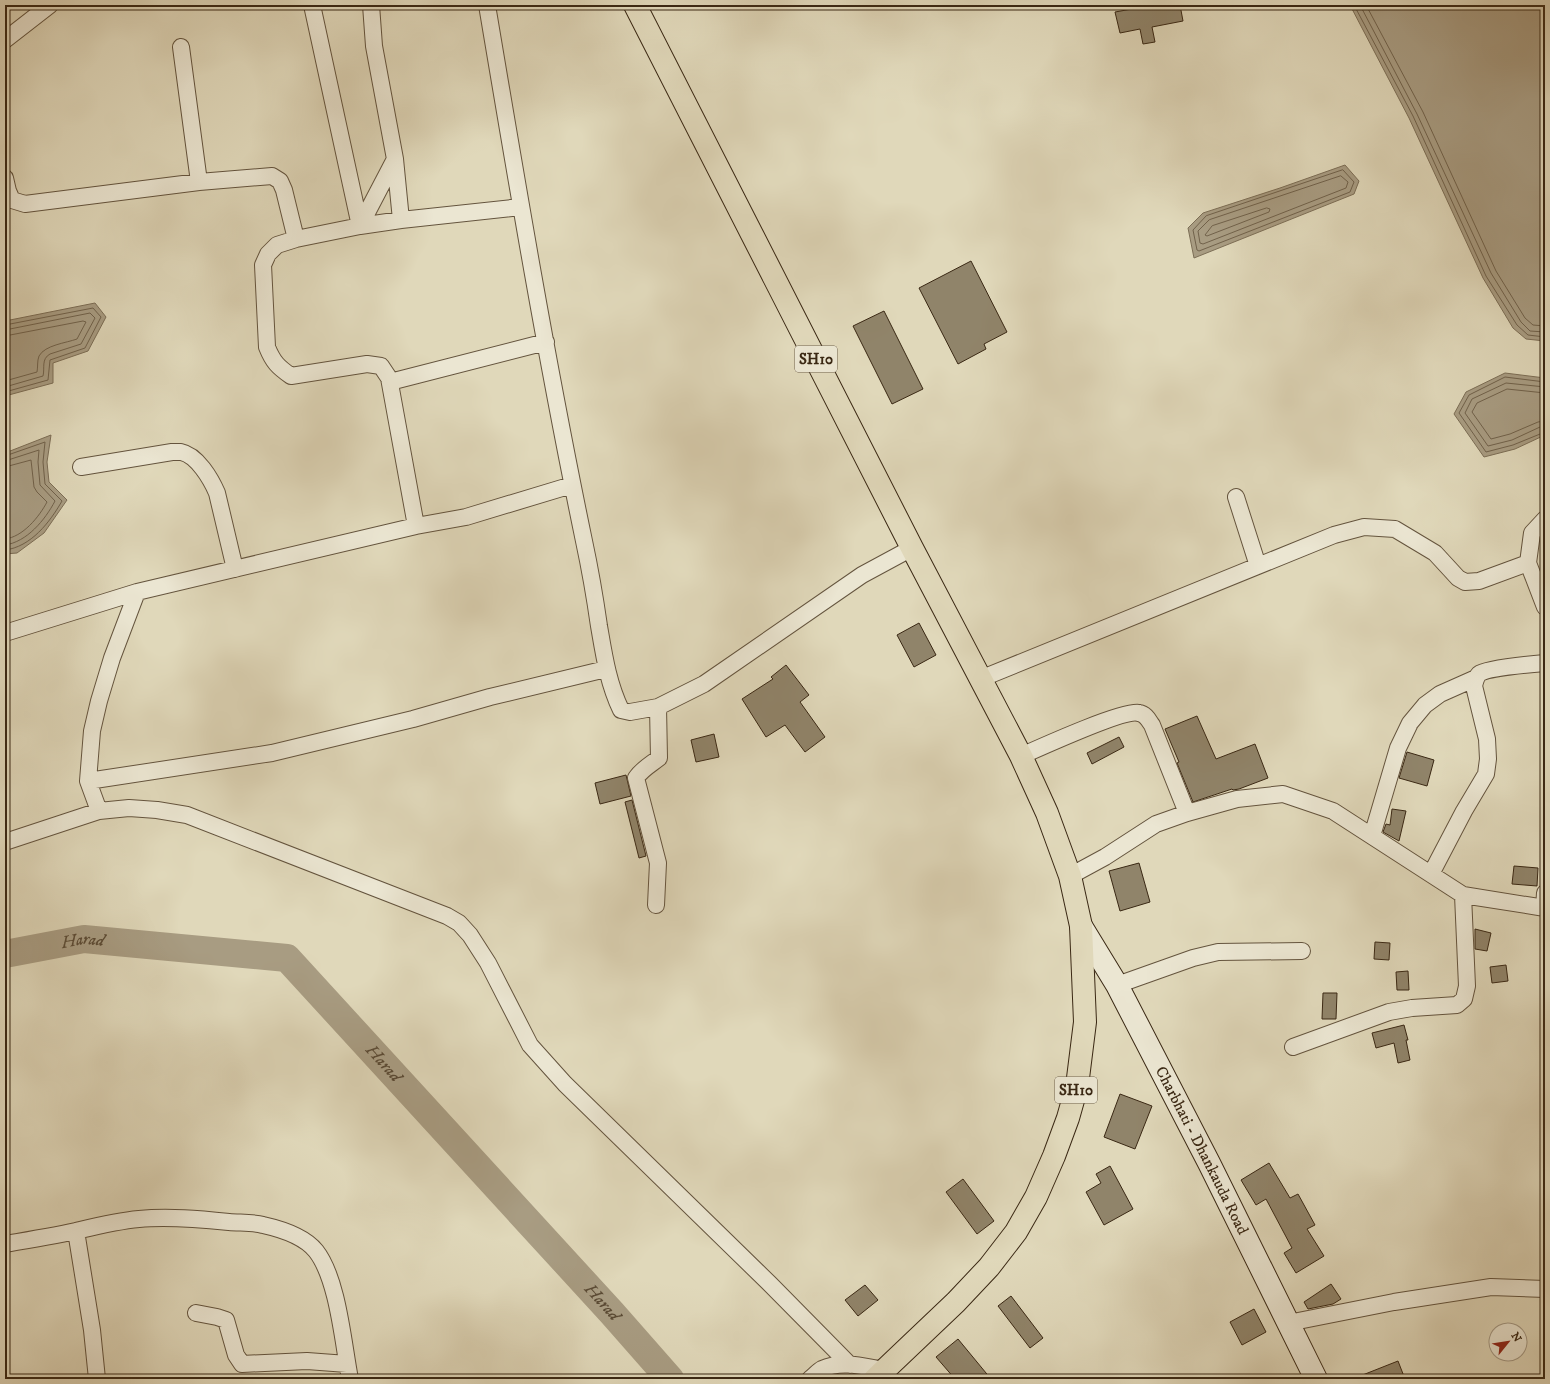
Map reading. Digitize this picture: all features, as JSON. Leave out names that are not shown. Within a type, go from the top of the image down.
[{"type":"main road","name":"SH10","points":[[635,5],[912,548],[1018,750],[1047,813],[1070,876],[1081,926],[1084,1029],[1077,1086],[1068,1118],[1036,1198],[1016,1232],[989,1267],[956,1302],[880,1374]]},
{"type":"street","points":[[5,40],[50,5]]},
{"type":"street","points":[[312,5],[360,226]]},
{"type":"street","points":[[372,5],[374,46],[395,159],[401,220]]},
{"type":"street","points":[[488,5],[521,206],[572,485],[588,560],[606,668],[621,710],[630,712],[658,707],[704,684],[862,575],[912,548]]},
{"type":"street","points":[[181,47],[199,182]]},
{"type":"street","points":[[360,226],[395,159]]},
{"type":"street","points":[[5,178],[12,200],[25,204],[199,182],[272,176],[280,181],[284,190],[296,239]]},
{"type":"street","points":[[416,526],[389,378],[381,366],[367,364],[291,376],[278,368],[271,358],[267,347],[263,265],[268,254],[278,245],[296,239],[360,226],[521,206]]},
{"type":"street","points":[[390,382],[546,342]]},
{"type":"street","points":[[81,467],[172,452],[182,452],[193,458],[212,481],[217,493],[235,569]]},
{"type":"street","points":[[5,633],[137,592],[416,526],[466,517],[572,485]]},
{"type":"street","points":[[1236,497],[1258,566]]},
{"type":"street","points":[[1545,519],[1532,533],[1528,562],[1545,607]]},
{"type":"street","points":[[980,679],[1334,535],[1364,527],[1395,529],[1435,553],[1458,578],[1465,582],[1479,581],[1528,562]]},
{"type":"street","points":[[99,811],[88,782],[92,731],[112,658],[137,592]]},
{"type":"street","points":[[1372,836],[1398,748],[1410,723],[1425,705],[1440,694],[1476,678],[1480,674],[1489,670],[1545,663]]},
{"type":"street","points":[[88,782],[272,753],[413,719],[490,697],[606,668]]},
{"type":"street","points":[[1431,874],[1464,811],[1486,774],[1488,759],[1486,739],[1474,686],[1476,678]]},
{"type":"street","points":[[656,905],[658,863],[636,778],[641,770],[651,765],[658,758],[658,707]]},
{"type":"street","points":[[1018,750],[1139,712],[1146,716],[1152,725],[1187,813]]},
{"type":"street","points":[[1070,876],[1105,857],[1156,824],[1187,813],[1237,799],[1283,794],[1333,811],[1463,894],[1545,903]]},
{"type":"street","points":[[5,842],[99,811],[129,808],[150,809],[187,816],[447,916],[459,923],[470,935],[488,963],[530,1045],[565,1084],[770,1284],[850,1365]]},
{"type":"street","points":[[1293,1047],[1389,1012],[1412,1008],[1457,1005],[1464,999],[1467,986],[1463,894]]},
{"type":"street","name":"Charbhati - Dhankauda Road","points":[[1081,926],[1117,985],[1209,1163],[1316,1379]]},
{"type":"street","points":[[1117,985],[1193,958],[1218,952],[1302,951]]},
{"type":"street","points":[[5,1244],[110,1223],[140,1219],[174,1219],[261,1224],[283,1231],[303,1239],[315,1251],[323,1263],[330,1280],[336,1305],[348,1371],[307,1361],[242,1364],[236,1355],[226,1320],[196,1313]]},
{"type":"street","points":[[76,1231],[92,1330],[98,1379]]},
{"type":"street","points":[[1288,1323],[1394,1302],[1491,1287],[1545,1289]]},
{"type":"street","points":[[815,1374],[836,1365],[850,1365],[880,1374]]},
{"type":"water","points":[[1350,5],[1545,5],[1545,341],[1526,339],[1513,328],[1483,278],[1409,118]]},
{"type":"water","points":[[1345,165],[1359,181],[1354,194],[1194,258],[1188,228],[1203,213]]},
{"type":"water","points":[[95,303],[106,317],[88,351],[53,363],[53,383],[5,396],[5,321]]},
{"type":"water","points":[[1505,373],[1545,378],[1545,435],[1515,449],[1484,457],[1454,414],[1466,392]]},
{"type":"water","points":[[51,435],[47,462],[49,482],[67,500],[44,533],[17,553],[5,554],[5,453]]},
{"type":"building","points":[[1154,5],[1180,5],[1183,21],[1152,27],[1155,42],[1143,44],[1140,29],[1120,33],[1115,12]]},
{"type":"building","points":[[971,261],[1007,332],[984,344],[986,349],[958,364],[919,288]]},
{"type":"building","points":[[884,311],[923,389],[892,404],[853,326]]},
{"type":"building","points":[[919,623],[936,655],[914,667],[897,635]]},
{"type":"building","points":[[786,665],[809,695],[800,702],[825,737],[805,752],[785,725],[766,737],[742,699],[773,679],[771,677]]},
{"type":"building","points":[[1197,716],[1216,759],[1255,744],[1268,778],[1239,789],[1232,789],[1193,802],[1177,763],[1179,762],[1165,729]]},
{"type":"building","points":[[714,734],[719,757],[696,762],[691,740]]},
{"type":"building","points":[[1119,737],[1124,747],[1092,764],[1087,753]]},
{"type":"building","points":[[1407,752],[1434,760],[1427,786],[1399,778]]},
{"type":"building","points":[[626,775],[631,796],[600,804],[595,783]]},
{"type":"building","points":[[632,800],[646,856],[639,858],[625,802]]},
{"type":"building","points":[[1392,809],[1406,811],[1399,841],[1383,832],[1386,824],[1390,825]]},
{"type":"building","points":[[1139,863],[1150,902],[1120,911],[1109,871]]},
{"type":"building","points":[[1514,866],[1538,868],[1537,886],[1512,884]]},
{"type":"building","points":[[1475,929],[1491,933],[1487,951],[1475,949]]},
{"type":"building","points":[[1375,942],[1390,943],[1389,960],[1374,959]]},
{"type":"building","points":[[1506,965],[1508,981],[1492,983],[1490,967]]},
{"type":"building","points":[[1408,971],[1409,990],[1397,990],[1396,972]]},
{"type":"building","points":[[1323,993],[1337,993],[1336,1019],[1322,1019]]},
{"type":"building","points":[[1404,1025],[1408,1040],[1406,1040],[1410,1060],[1398,1063],[1394,1043],[1376,1048],[1372,1033]]},
{"type":"building","points":[[1120,1094],[1152,1106],[1135,1149],[1104,1137]]},
{"type":"building","points":[[1269,1163],[1290,1198],[1298,1194],[1315,1225],[1307,1229],[1324,1256],[1296,1273],[1284,1253],[1292,1248],[1266,1199],[1256,1205],[1241,1180]]},
{"type":"building","points":[[1110,1166],[1133,1209],[1104,1225],[1086,1192],[1101,1183],[1096,1174]]},
{"type":"building","points":[[963,1179],[994,1221],[977,1234],[946,1192]]},
{"type":"building","points":[[1331,1284],[1341,1299],[1333,1304],[1308,1309],[1304,1302]]},
{"type":"building","points":[[865,1285],[878,1300],[858,1316],[845,1300]]},
{"type":"building","points":[[1011,1296],[1043,1338],[1030,1348],[998,1306]]},
{"type":"building","points":[[1254,1309],[1266,1332],[1242,1345],[1230,1322]]},
{"type":"building","points":[[958,1339],[991,1379],[955,1379],[936,1357]]},
{"type":"building","points":[[1398,1361],[1405,1379],[1355,1379],[1355,1378]]},
{"type":"waterway","name":"Harad","points":[[5,954],[84,939],[287,958],[612,1313],[670,1379]]}]
